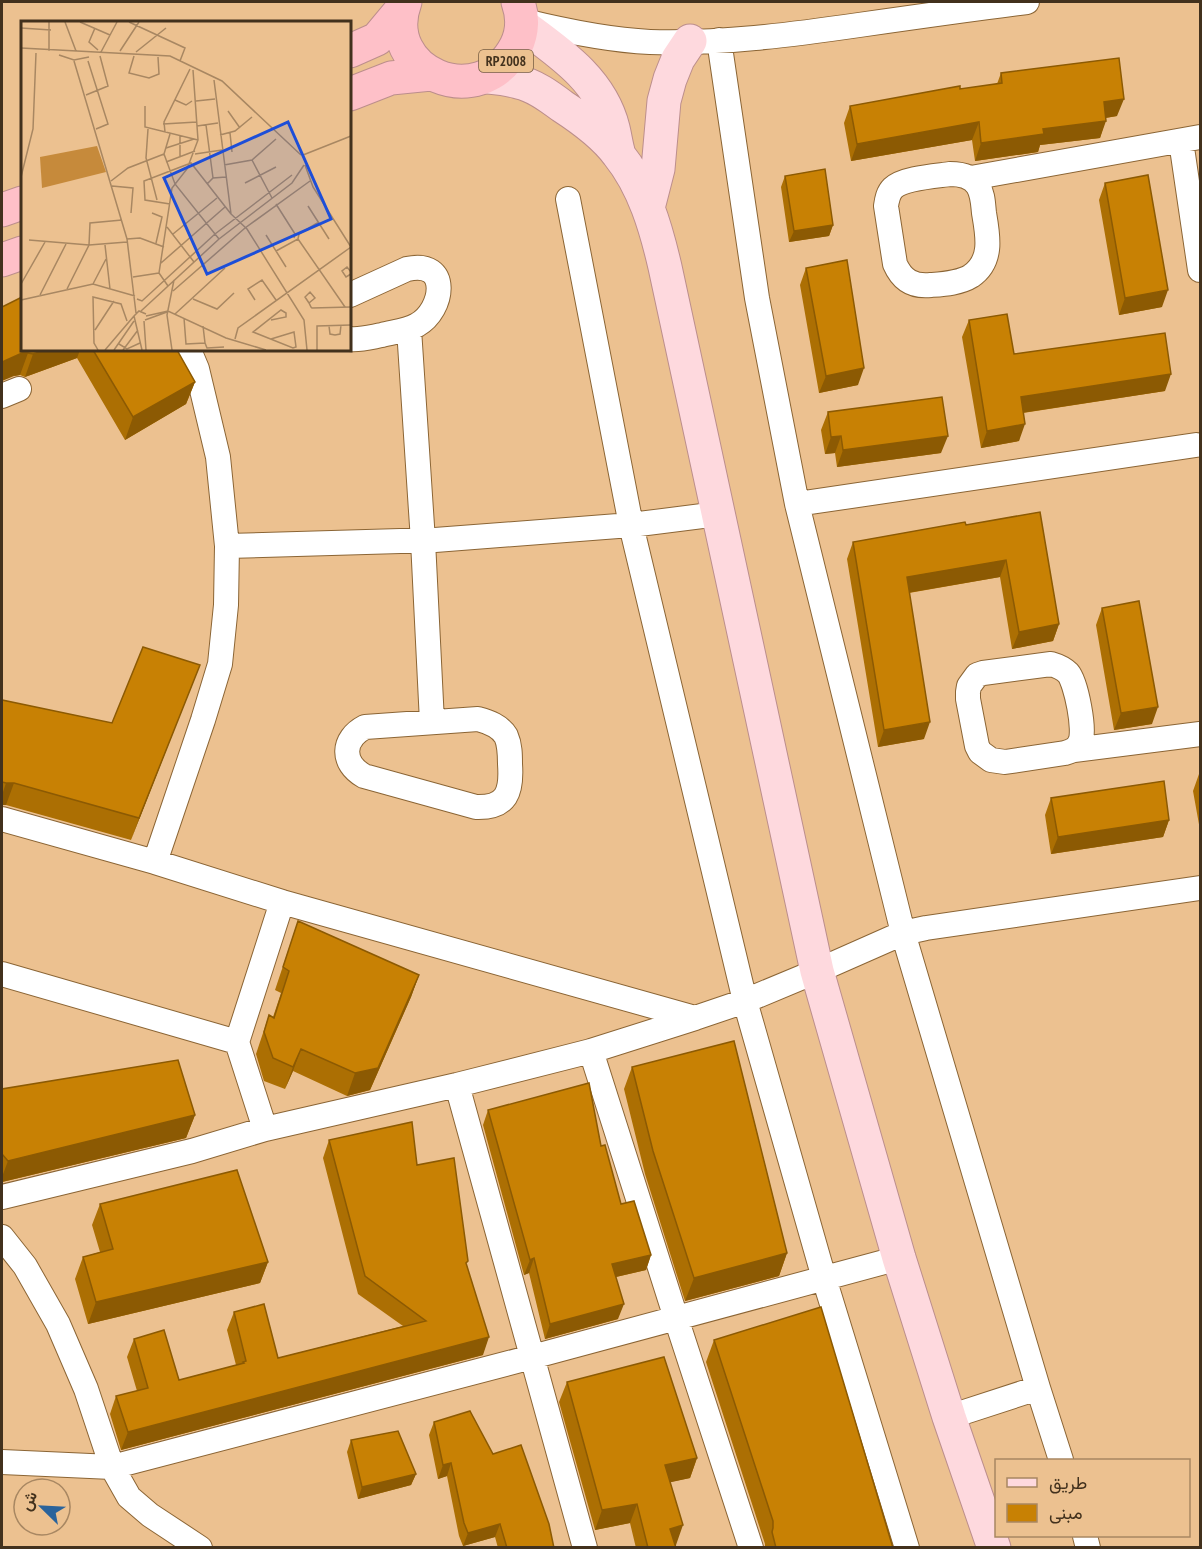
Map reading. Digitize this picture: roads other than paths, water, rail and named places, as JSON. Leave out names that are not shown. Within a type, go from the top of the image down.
[{"type":"highway","points":[[351,51],[377,39],[404,5]]},
{"type":"highway","points":[[404,5],[401,28],[406,46],[416,62],[431,74]]},
{"type":"highway","name":"RP2008","points":[[351,94],[391,78],[431,74],[449,81],[468,82],[487,77],[511,56],[518,41],[520,16]]},
{"type":"highway","points":[[2,210],[21,202]]},
{"type":"highway","points":[[2,260],[21,253]]},
{"type":"main road","points":[[520,16],[588,79],[613,127],[618,153]]},
{"type":"main road","points":[[648,208],[658,169],[664,101],[670,80],[678,59],[704,41]]},
{"type":"main road","points":[[487,77],[520,82],[539,91],[573,113],[596,132],[618,153],[635,179],[658,237],[817,971],[899,1258],[949,1417],[994,1548]]},
{"type":"street","points":[[520,16],[572,32],[611,39],[650,42],[704,41],[786,35],[1027,2]]},
{"type":"street","points":[[704,41],[797,504],[903,933],[1060,1459]]},
{"type":"street","points":[[971,178],[982,195],[988,244],[986,257],[980,268],[959,281],[921,286],[905,280],[895,264],[886,206],[891,189],[899,184],[950,174],[961,174],[971,178],[1191,139],[1200,270]]},
{"type":"street","points":[[568,199],[631,525],[745,1001],[824,1278],[907,1548]]},
{"type":"street","points":[[351,295],[407,269],[417,267],[426,268],[434,273],[440,288],[433,308],[419,324],[409,329],[358,340],[351,339]]},
{"type":"street","points":[[409,329],[432,722]]},
{"type":"street","points":[[155,862],[220,664],[226,605],[227,546],[218,457],[197,369],[189,351]]},
{"type":"street","points":[[797,504],[1199,442]]},
{"type":"street","points":[[227,546],[423,541],[631,525],[718,513]]},
{"type":"street","points":[[1074,750],[1083,735],[1082,726],[1074,684],[1069,674],[1061,668],[1051,664],[1041,665],[983,673],[973,679],[969,686],[968,699],[977,747],[985,757],[991,760],[1005,762],[1074,750],[1200,734]]},
{"type":"street","points":[[478,719],[489,722],[506,736],[509,746],[511,782],[507,794],[499,803],[488,808],[476,807],[364,776],[351,765],[347,756],[347,747],[350,738],[357,731],[365,727],[432,722],[478,719]]},
{"type":"street","points":[[2,819],[155,862],[282,902],[694,1018]]},
{"type":"street","points":[[2,1197],[192,1151],[264,1129],[591,1051],[745,1001],[903,933],[937,926],[1200,888]]},
{"type":"street","points":[[264,1129],[237,1042],[282,902]]},
{"type":"street","points":[[2,974],[237,1042]]},
{"type":"street","points":[[591,1051],[751,1548]]},
{"type":"street","points":[[456,1085],[585,1548]]},
{"type":"street","points":[[2,1237],[25,1266],[58,1324],[86,1389],[112,1467],[129,1497],[150,1515],[200,1548]]},
{"type":"street","points":[[2,1462],[112,1467],[899,1258]]},
{"type":"street","points":[[949,1417],[1038,1388]]}]
